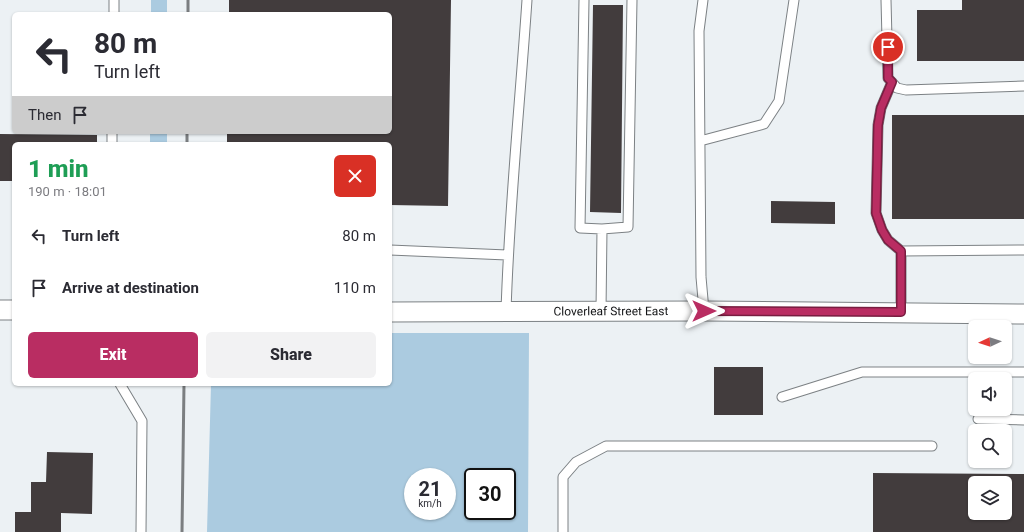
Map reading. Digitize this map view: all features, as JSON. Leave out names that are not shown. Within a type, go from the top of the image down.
[{"type":"street","points":[[0,310],[12,310]]},
{"type":"street","name":"Cloverleaf Street East","points":[[392,312],[704,311],[1024,314]]},
{"type":"lane","points":[[114,0],[114,12]]},
{"type":"lane","points":[[506,312],[507,255],[522,84],[527,0]]},
{"type":"lane","points":[[584,0],[580,228],[602,229],[628,227],[632,0]]},
{"type":"lane","points":[[703,0],[699,31],[701,277],[704,311]]},
{"type":"lane","points":[[700,141],[764,124],[779,100],[794,0]]},
{"type":"lane","points":[[886,0],[888,78],[897,88],[906,90],[1024,86]]},
{"type":"lane","points":[[892,82],[881,108],[878,125],[876,213],[882,230],[888,240],[901,251],[1024,250]]},
{"type":"lane","points":[[601,311],[602,229]]},
{"type":"lane","points":[[392,250],[507,255]]},
{"type":"lane","points":[[901,251],[901,312]]},
{"type":"lane","points":[[782,397],[862,372],[1024,372]]},
{"type":"lane","points":[[121,386],[142,421],[141,532]]},
{"type":"lane","points":[[978,419],[1024,420]]},
{"type":"lane","points":[[562,532],[563,477],[576,462],[606,446],[932,446]]},
{"type":"shaded area","points":[[151,0],[167,0],[167,12],[151,12]]},
{"type":"shaded area","points":[[150,134],[167,134],[167,142],[150,142]]},
{"type":"shaded area","points":[[392,333],[529,333],[528,532],[207,532],[211,386],[392,386]]},
{"type":"building","points":[[229,0],[451,0],[448,206],[392,205],[392,142],[227,142],[227,134],[392,134],[392,12],[229,12]]},
{"type":"building","points":[[962,0],[1024,0],[1024,61],[917,61],[917,10],[962,10]]},
{"type":"building","points":[[593,5],[623,5],[621,213],[590,212]]},
{"type":"building","points":[[892,115],[1024,115],[1024,219],[892,219]]},
{"type":"building","points":[[0,134],[97,135],[97,142],[12,142],[12,181],[0,181]]},
{"type":"building","points":[[771,201],[835,202],[835,224],[771,223]]},
{"type":"building","points":[[714,367],[763,367],[763,415],[714,415]]},
{"type":"building","points":[[47,452],[93,453],[92,514],[61,513],[61,532],[15,532],[15,512],[31,512],[31,482],[46,482]]},
{"type":"building","points":[[873,473],[1024,474],[1024,532],[873,532]]},
{"type":"railway","points":[[188,0],[188,12]]},
{"type":"railway","points":[[187,134],[187,142]]},
{"type":"railway","points":[[182,532],[184,386]]},
{"type":"route","points":[[704,311],[901,312],[901,251],[888,240],[882,230],[876,213],[878,125],[881,108],[892,82],[888,78],[888,47]]}]
